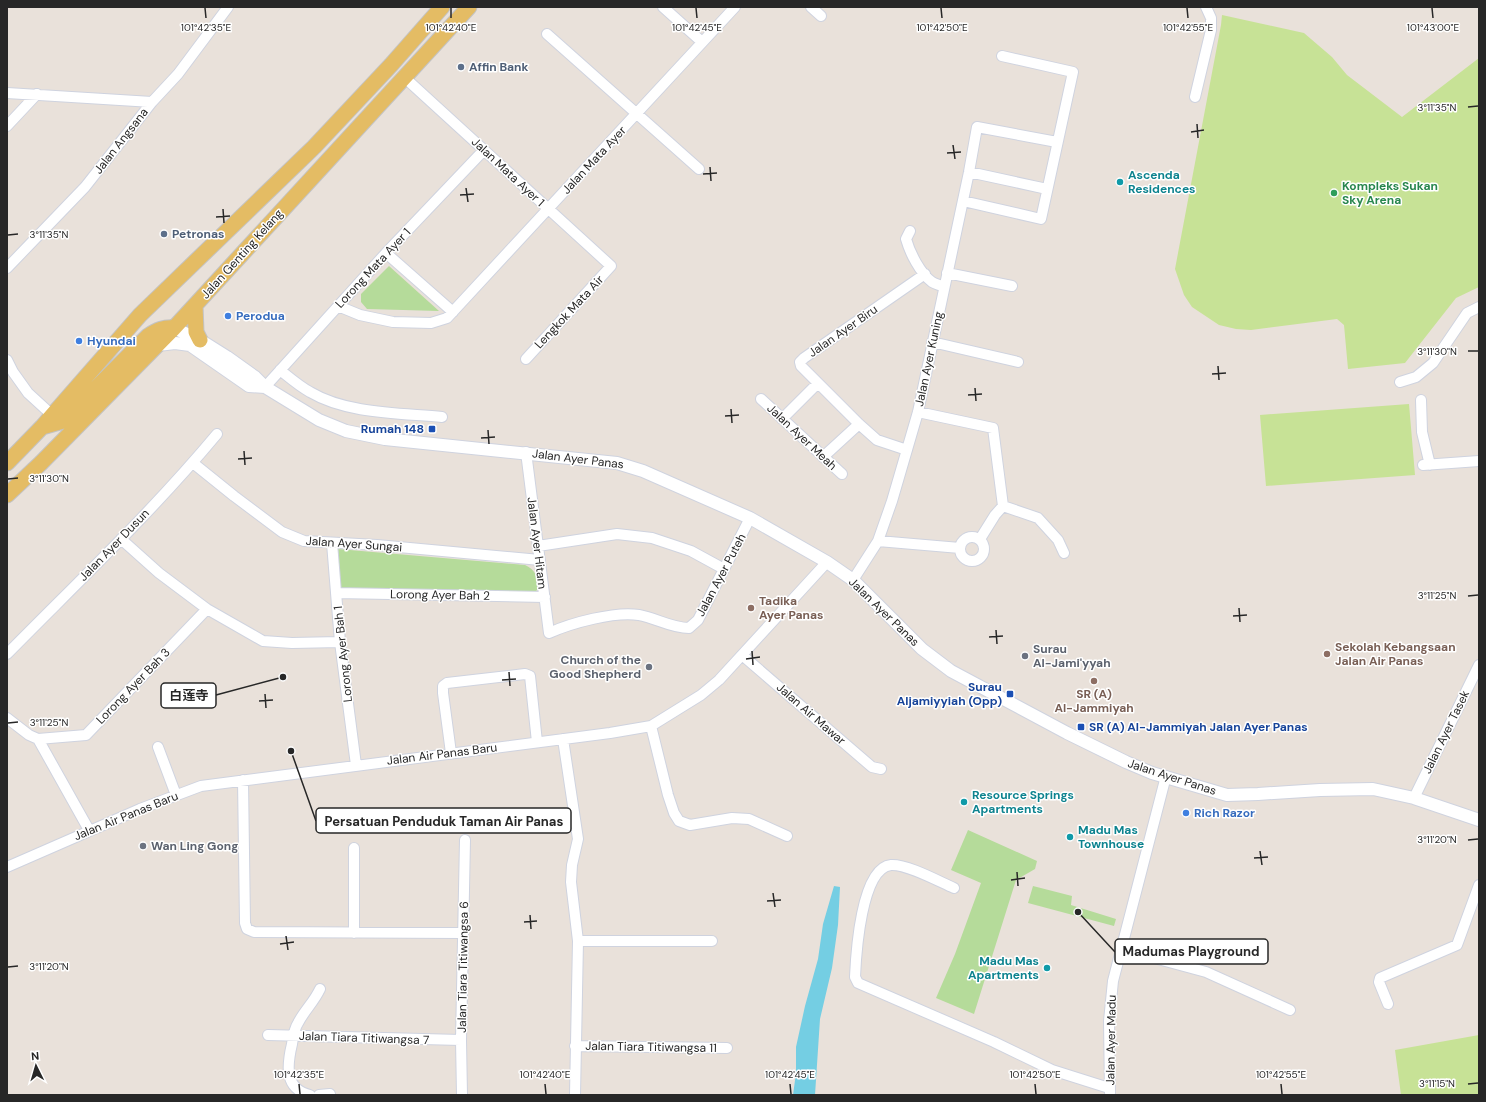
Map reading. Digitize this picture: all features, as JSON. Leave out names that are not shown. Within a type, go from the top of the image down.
[{"type":"main road","name":"Jalan Genting Kelang","points":[[7,463],[52,415],[147,308],[314,147],[391,65],[442,7]]},
{"type":"main road","name":"Jalan Genting Kelang","points":[[7,495],[41,463],[196,305],[469,7]]},
{"type":"main road","points":[[196,305],[196,332],[200,340]]},
{"type":"main road","points":[[42,426],[63,421],[148,336],[155,331],[164,328],[174,328]]},
{"type":"street","points":[[216,7],[227,7]]},
{"type":"street","name":"Jalan Angsana","points":[[7,268],[85,186],[152,102],[178,74],[227,7]]},
{"type":"street","points":[[663,7],[702,42]]},
{"type":"street","name":"Jalan Mata Ayer","points":[[338,306],[360,315],[393,322],[431,323],[447,318],[735,7]]},
{"type":"street","points":[[811,7],[821,16]]},
{"type":"street","points":[[1195,97],[1211,30],[1211,18],[1206,7]]},
{"type":"street","points":[[547,34],[699,169]]},
{"type":"street","points":[[963,201],[1041,219],[1073,72],[1002,56]]},
{"type":"street","name":"Jalan Mata Ayer 1","points":[[404,77],[611,266]]},
{"type":"street","points":[[7,93],[152,102]]},
{"type":"street","points":[[7,126],[37,94]]},
{"type":"street","name":"Jalan Ayer Kuning","points":[[852,580],[878,541],[892,501],[918,412],[977,128],[1057,142]]},
{"type":"street","name":"Lorong Mata Ayer 1","points":[[264,387],[386,253],[484,150]]},
{"type":"street","points":[[969,172],[1047,189]]},
{"type":"street","points":[[910,231],[906,239],[908,246],[925,274],[933,283],[944,287]]},
{"type":"street","points":[[386,253],[453,312]]},
{"type":"street","name":"Lengkok Mata Air","points":[[526,359],[611,266]]},
{"type":"street","points":[[947,273],[1012,286]]},
{"type":"street","name":"Jalan Ayer Biru","points":[[907,450],[877,440],[858,424],[801,366],[800,362],[925,274]]},
{"type":"street","points":[[1400,382],[1416,377],[1433,363],[1467,313],[1479,307]]},
{"type":"street","name":"Jalan Ayer Panas","points":[[174,328],[200,340],[255,377],[264,387],[319,420],[346,431],[385,438],[617,463],[630,466],[750,518],[827,562],[852,580],[922,649],[951,672],[1119,759],[1152,772],[1227,795],[1373,789],[1414,798],[1479,820]]},
{"type":"street","points":[[932,342],[1018,362]]},
{"type":"street","name":"Jalan Ayer Panas","points":[[158,345],[175,343],[190,345],[249,386],[264,387]]},
{"type":"street","points":[[7,360],[13,372],[28,393],[52,415]]},
{"type":"street","points":[[280,370],[310,392],[341,405],[392,413],[442,416]]},
{"type":"street","points":[[782,418],[818,383]]},
{"type":"street","name":"Jalan Ayer Meah","points":[[762,399],[842,474]]},
{"type":"street","points":[[1421,400],[1422,432],[1427,465],[1479,461]]},
{"type":"street","points":[[918,412],[993,428],[1003,506],[995,515],[980,539]]},
{"type":"street","points":[[823,457],[858,424]]},
{"type":"street","name":"Jalan Ayer Dusun","points":[[7,654],[121,539],[193,463],[217,434]]},
{"type":"street","name":"Jalan Ayer Hitam","points":[[526,452],[549,633]]},
{"type":"street","name":"Jalan Ayer Sungai","points":[[193,463],[282,532],[304,541],[377,545],[540,560]]},
{"type":"street","points":[[1003,506],[1038,518],[1058,540],[1064,553]]},
{"type":"street","name":"Jalan Ayer Puteh","points":[[549,633],[564,627],[622,614],[639,615],[678,628],[689,628],[698,620],[750,518]]},
{"type":"street","points":[[538,546],[617,534],[652,538],[691,551],[724,569]]},
{"type":"street","points":[[973,537],[980,539],[984,546],[984,550],[981,557],[973,560],[966,558],[961,552],[960,548],[966,538],[973,537]]},
{"type":"street","points":[[121,539],[159,573],[206,609],[263,641],[292,643],[340,642]]},
{"type":"street","points":[[878,541],[960,548]]},
{"type":"street","name":"Lorong Ayer Bah 1","points":[[332,543],[340,642],[356,765]]},
{"type":"street","name":"Jalan Air Panas Baru","points":[[7,867],[89,830],[201,786],[563,739],[651,726],[701,695],[719,680],[827,562]]},
{"type":"street","name":"Lorong Ayer Bah 2","points":[[336,593],[544,597]]},
{"type":"street","name":"Lorong Ayer Bah 3","points":[[38,739],[86,735],[206,609]]},
{"type":"street","name":"Jalan Air Mawar","points":[[742,656],[872,768],[880,769]]},
{"type":"street","name":"Jalan Ayer Tasek","points":[[1414,798],[1479,665]]},
{"type":"street","points":[[451,753],[443,693],[443,686],[447,683],[525,674],[530,676],[537,742]]},
{"type":"street","points":[[7,718],[29,735],[38,739],[89,830]]},
{"type":"street","points":[[651,726],[668,795],[674,813],[679,821],[690,824],[732,818],[749,819],[787,836]]},
{"type":"street","points":[[563,739],[578,839],[572,864],[571,882],[578,940],[575,1095]]},
{"type":"street","points":[[158,747],[176,795]]},
{"type":"street","name":"Jalan Ayer Madu","points":[[1110,1092],[1109,1021],[1113,981],[1166,776]]},
{"type":"street","points":[[242,780],[245,923],[247,929],[254,932],[463,933]]},
{"type":"street","name":"Jalan Tiara Titiwangsa 6","points":[[462,1095],[461,1040],[465,840]]},
{"type":"street","points":[[354,848],[354,933]]},
{"type":"street","points":[[954,888],[904,866],[889,865],[878,871],[867,895],[858,933],[855,977],[858,983],[994,1042],[1052,1070],[1110,1092]]},
{"type":"street","points":[[1388,1004],[1379,982],[1380,978],[1457,945],[1479,885]]},
{"type":"street","points":[[578,940],[712,941]]},
{"type":"street","points":[[1121,949],[1206,972],[1290,1010]]},
{"type":"street","points":[[310,1095],[305,1094],[294,1087],[288,1073],[288,1060],[297,1024],[315,999],[320,989]]},
{"type":"street","name":"Jalan Tiara Titiwangsa 7","points":[[268,1035],[461,1040]]},
{"type":"street","name":"Jalan Tiara Titiwangsa 11","points":[[575,1046],[726,1048]]},
{"type":"street","points":[[319,1095],[330,1094]]},
{"type":"green space","name":"Kompleks Sukan Sky Arena","points":[[1222,15],[1304,33],[1332,57],[1347,75],[1402,117],[1479,58],[1479,287],[1456,298],[1405,363],[1348,369],[1344,325],[1337,319],[1251,330],[1236,329],[1219,325],[1192,307],[1184,295],[1175,269]]},
{"type":"green space","points":[[389,266],[439,311],[367,309],[361,302],[361,294]]},
{"type":"green space","points":[[1409,404],[1415,475],[1266,486],[1260,415]]},
{"type":"green space","points":[[338,549],[525,565],[532,569],[536,574],[538,589],[535,592],[341,588]]},
{"type":"green space","points":[[968,830],[1037,861],[1035,869],[1016,880],[974,1014],[936,998],[955,954],[981,883],[951,870]]},
{"type":"green space","points":[[1033,886],[1072,896],[1071,905],[1116,919],[1114,926],[1028,903]]},
{"type":"green space","points":[[1479,1035],[1479,1095],[1401,1095],[1395,1050]]},
{"type":"water","points":[[834,886],[840,887],[838,925],[832,968],[820,1019],[815,1095],[793,1095],[796,1073],[796,1047],[805,1006],[818,959],[823,924]]},
{"type":"place","name":"Affin Bank","points":[[461,67]]},
{"type":"place","name":"Ascenda Residences","points":[[1120,182]]},
{"type":"place","name":"Kompleks Sukan Sky Arena","points":[[1334,193]]},
{"type":"place","name":"Petronas","points":[[164,234]]},
{"type":"place","name":"Perodua","points":[[228,316]]},
{"type":"place","name":"Hyundai","points":[[79,341]]},
{"type":"place","name":"Rumah 148","points":[[432,429]]},
{"type":"place","name":"Tadika Ayer Panas","points":[[751,608]]},
{"type":"place","name":"Sekolah Kebangsaan Jalan Air Panas","points":[[1327,654]]},
{"type":"place","name":"Surau Al-Jami'yyah","points":[[1025,656]]},
{"type":"place","name":"Church of the Good Shepherd","points":[[649,667]]},
{"type":"place","name":"白莲寺","points":[[283,677]]},
{"type":"place","name":"SR (A) Al-Jammiyah","points":[[1094,681]]},
{"type":"place","name":"Surau Aljamiyyiah (Opp)","points":[[1010,694]]},
{"type":"place","name":"SR (A) Al-Jammiyah Jalan Ayer Panas","points":[[1081,727]]},
{"type":"place","name":"Persatuan Penduduk Taman Air Panas","points":[[291,751]]},
{"type":"place","name":"Resource Springs Apartments","points":[[964,802]]},
{"type":"place","name":"Rich Razor","points":[[1186,813]]},
{"type":"place","name":"Madu Mas Townhouse","points":[[1070,837]]},
{"type":"place","name":"Wan Ling Gong","points":[[143,846]]},
{"type":"place","name":"Madumas Playground","points":[[1078,912]]},
{"type":"place","name":"Madu Mas Apartments","points":[[1047,968]]}]
